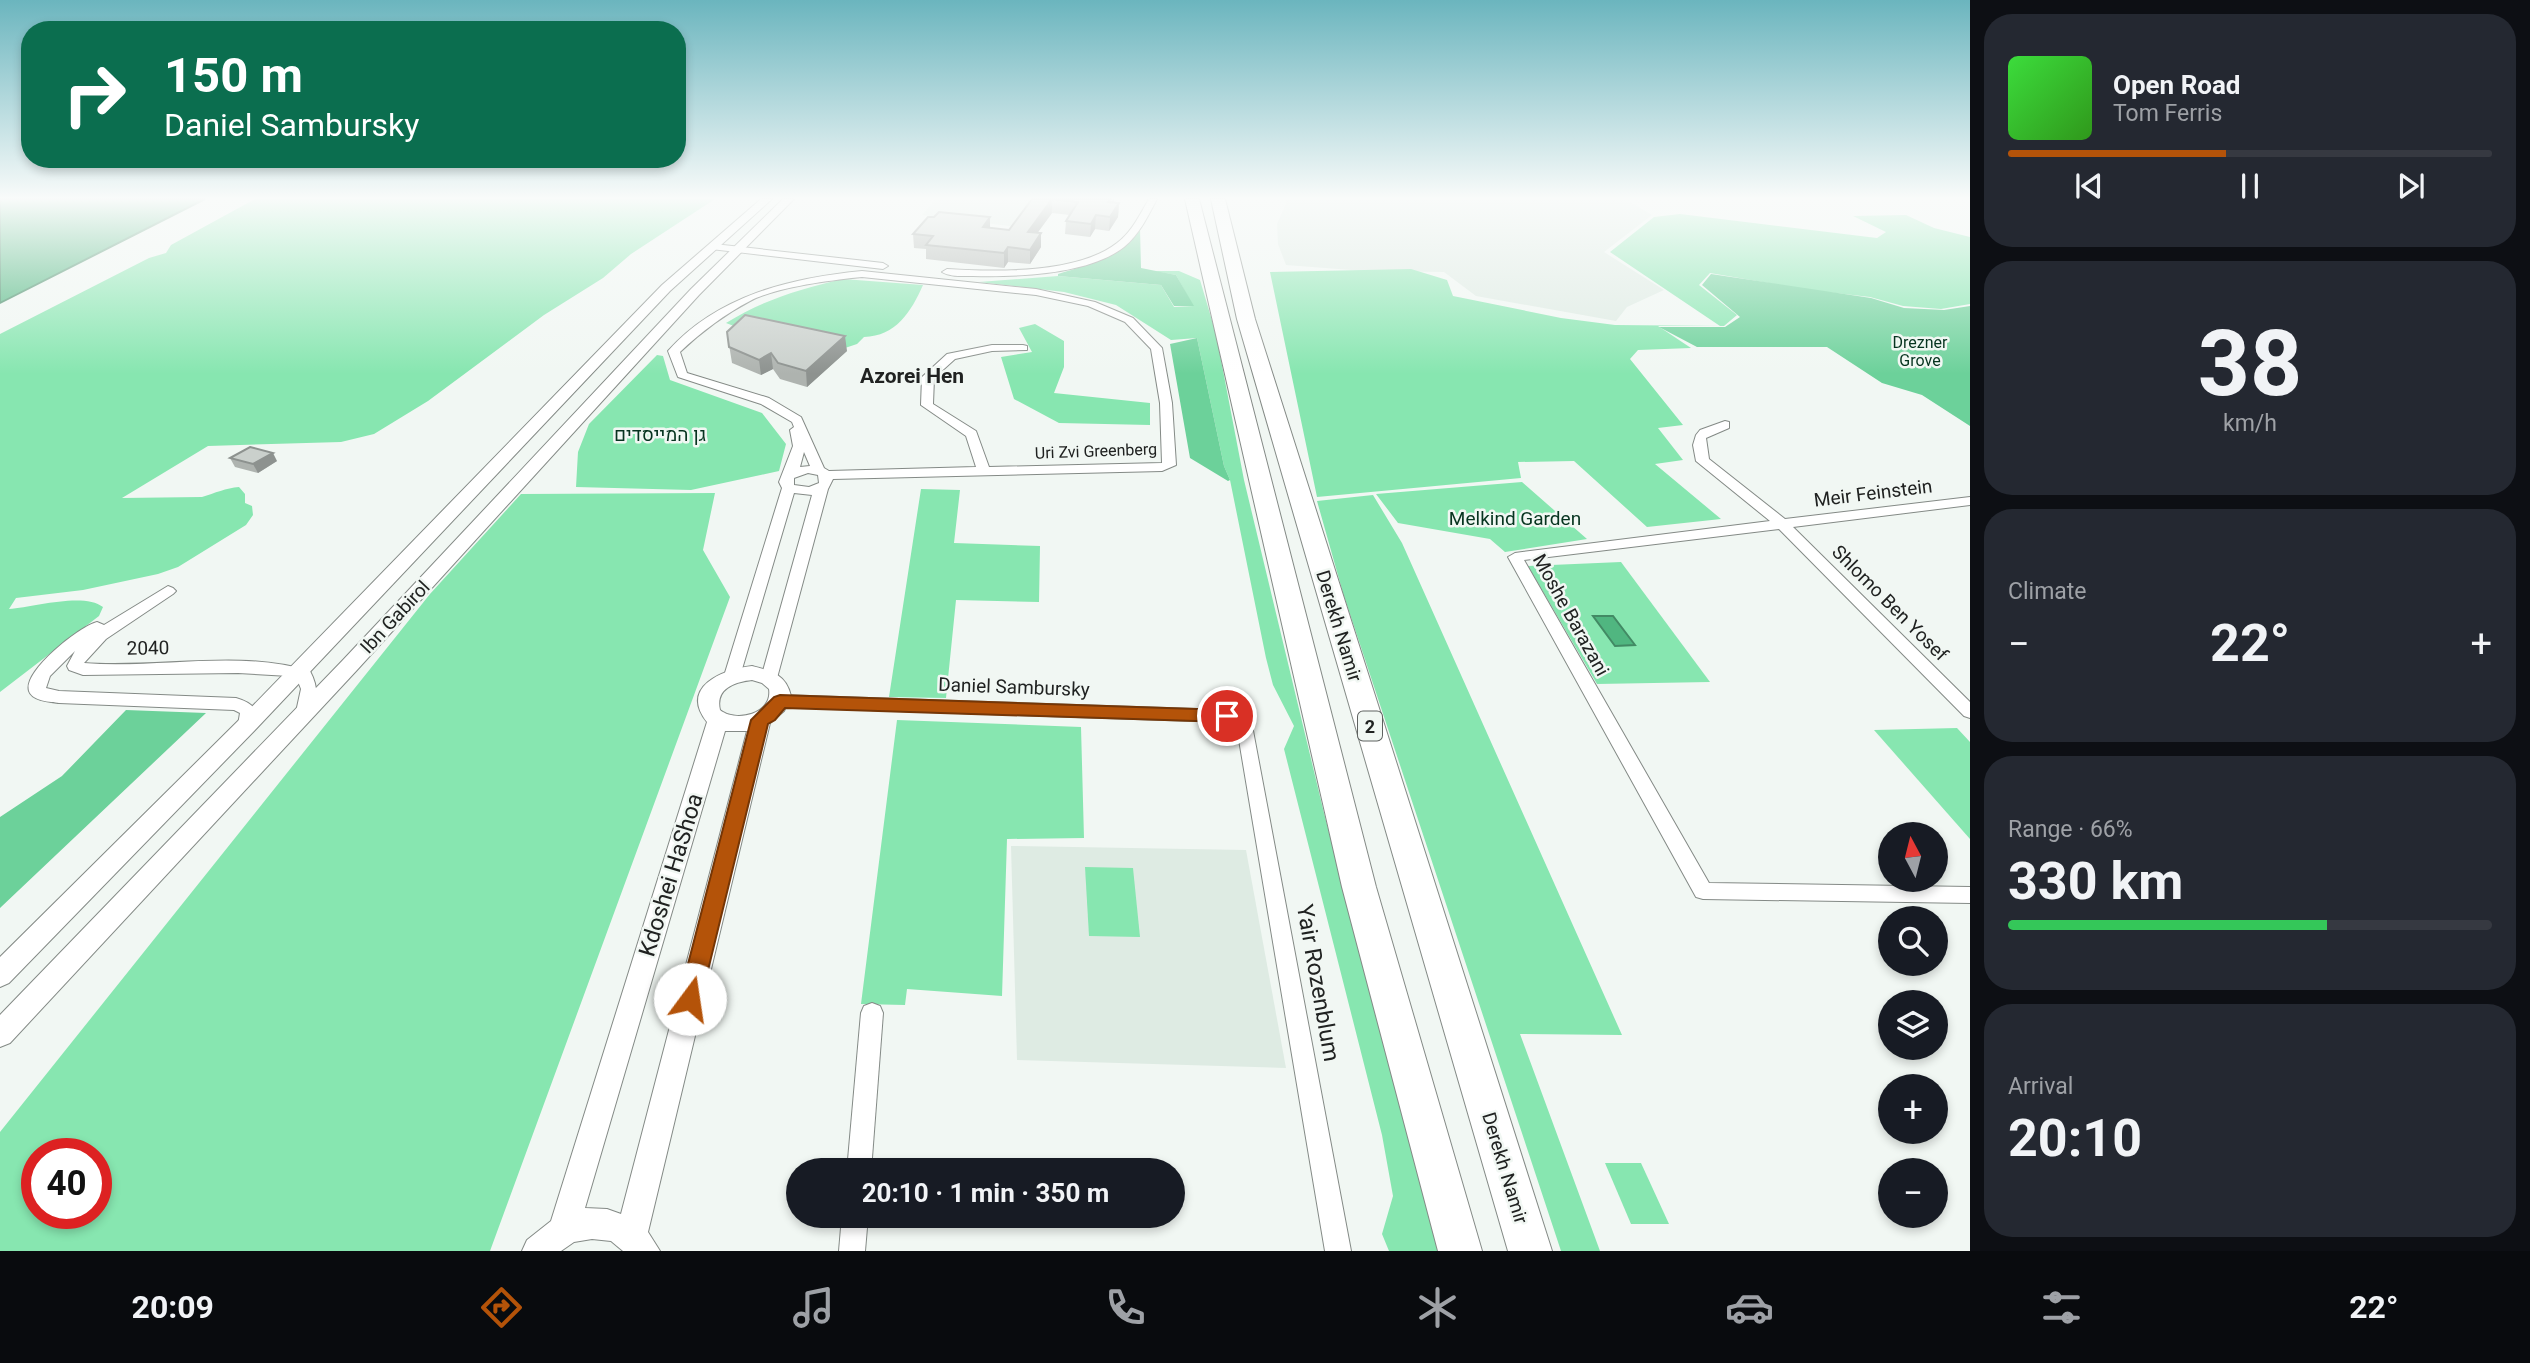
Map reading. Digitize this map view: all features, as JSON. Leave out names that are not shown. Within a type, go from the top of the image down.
[{"type":"highway","name":"Derekh Namir","points":[[1206,257],[1359,887],[1460,1251]]},
{"type":"highway","name":"Derekh Namir","points":[[1232,257],[1246,319],[1530,1251]]},
{"type":"street","name":"Ibn Gabirol","points":[[0,975],[247,725],[666,288],[701,257]]},
{"type":"street","name":"Ibn Gabirol","points":[[0,1034],[305,712],[728,257]]},
{"type":"street","points":[[814,257],[960,273],[1023,271],[1069,265],[1092,257]]},
{"type":"street","name":"Uri Zvi Greenberg","points":[[797,420],[765,401],[682,375],[674,351],[700,328],[749,297],[821,278],[862,274],[1036,292],[1091,304],[1129,320],[1156,348],[1166,402],[1169,464],[1147,469],[822,478]]},
{"type":"street","points":[[984,472],[972,434],[927,405],[928,377],[951,356],[992,348],[1023,348]]},
{"type":"street","points":[[769,677],[822,478],[797,420]]},
{"type":"street","points":[[732,676],[799,446],[797,420]]},
{"type":"street","name":"Shlomo Ben Yosef","points":[[1724,425],[1704,433],[1700,438],[1703,461],[1781,523],[1970,712]]},
{"type":"street","points":[[790,481],[801,470],[822,478]]},
{"type":"street","points":[[790,481],[804,492],[822,478]]},
{"type":"street","name":"Meir Feinstein","points":[[1781,523],[1970,501]]},
{"type":"street","name":"Moshe Barazani","points":[[1781,523],[1515,557],[1703,891],[1970,895]]},
{"type":"street","name":"2040","points":[[247,725],[249,713],[246,708],[236,704],[59,697],[47,696],[37,691],[40,677],[63,652],[160,591],[92,643],[79,656],[75,666],[99,670],[297,671]]},
{"type":"street","points":[[297,671],[308,682],[309,698],[305,712]]},
{"type":"street","points":[[752,673],[769,677],[780,688],[780,701],[769,715],[738,725],[718,720],[710,714],[708,697],[713,689],[732,676],[752,673]]},
{"type":"street","name":"Daniel Sambursky","points":[[780,701],[1227,716],[1245,724]]},
{"type":"street","name":"Kdoshei HaShoa","points":[[563,1231],[718,720]]},
{"type":"street","points":[[538,1251],[563,1231],[582,1224],[600,1222],[618,1226],[638,1243],[760,720]]},
{"type":"street","name":"Yair Rozenblum","points":[[1245,724],[1338,1251]]},
{"type":"street","points":[[860,1158],[872,1013]]},
{"type":"street","points":[[852,1251],[854,1228]]},
{"type":"shaded area","points":[[0,257],[90,257],[0,303]]},
{"type":"shaded area","points":[[1283,257],[1612,257],[1664,290],[1627,307],[1616,321],[1476,296],[1444,272],[1364,271],[1286,265]]},
{"type":"shaded area","points":[[1593,616],[1613,616],[1635,645],[1615,646]]},
{"type":"shaded area","points":[[1011,846],[1246,850],[1286,1068],[1017,1060]]},
{"type":"green space","points":[[627,257],[603,278],[544,315],[428,401],[374,434],[341,442],[208,446],[122,498],[202,497],[239,487],[245,494],[245,503],[252,506],[253,515],[246,525],[178,567],[83,590],[16,598],[9,609],[72,601],[95,603],[103,607],[99,616],[0,692],[0,334],[149,258]]},
{"type":"green space","points":[[1105,257],[1141,257],[1141,268],[1176,275],[1194,306],[1174,306],[1161,285],[1058,276]]},
{"type":"green space","points":[[1618,257],[1970,257],[1970,304],[1941,309],[1903,306],[1870,297],[1809,290],[1710,273],[1699,285],[1737,315],[1724,326],[1720,326]]},
{"type":"green space","points":[[1411,269],[1447,280],[1453,296],[1561,318],[1615,325],[1720,326],[1658,326],[1691,348],[1638,350],[1630,359],[1683,425],[1658,428],[1683,460],[1655,464],[1721,519],[1647,527],[1574,461],[1518,462],[1521,478],[1317,497],[1270,272]]},
{"type":"green space","points":[[1153,271],[1179,271],[1200,280],[1216,334],[1244,480],[1324,813],[1438,1251],[1389,1251],[1382,1234],[1393,1196],[1382,1135],[1284,749],[1294,726],[1273,685],[1266,658],[1230,480],[1224,466],[1197,338],[1171,340],[1116,305],[1064,292],[979,282],[1058,276],[1161,285],[1174,307],[1193,306],[1176,275]]},
{"type":"green space","name":"Drezner Grove","points":[[1711,274],[1871,298],[1904,308],[1944,310],[1970,306],[1970,426],[1922,395],[1882,383],[1827,347],[1697,347],[1659,327],[1725,327],[1740,317],[1702,285]]},
{"type":"green space","points":[[843,279],[923,285],[907,313],[894,327],[875,336],[864,337],[857,344],[842,349],[747,331],[726,323],[782,296]]},
{"type":"green space","points":[[1035,324],[1064,341],[1064,367],[1054,393],[1150,403],[1150,425],[1059,423],[1014,399],[1001,357],[1032,352],[1019,328]]},
{"type":"green space","points":[[1197,338],[1224,466],[1230,480],[1228,481],[1190,458],[1170,344]]},
{"type":"green space","name":"גן המייסדים","points":[[657,355],[663,356],[670,380],[762,413],[786,444],[779,471],[691,490],[576,487],[578,452],[589,424]]},
{"type":"green space","name":"Melkind Garden","points":[[1522,482],[1587,539],[1505,552],[1490,539],[1398,523],[1376,494]]},
{"type":"green space","points":[[921,489],[960,490],[954,543],[1040,546],[1039,602],[956,600],[946,698],[889,697]]},
{"type":"green space","points":[[715,493],[703,550],[730,597],[490,1251],[0,1251],[0,1132],[430,594],[521,494]]},
{"type":"green space","points":[[1373,495],[1402,543],[1622,1035],[1520,1034],[1600,1251],[1561,1251],[1343,593],[1317,501]]},
{"type":"green space","points":[[1621,562],[1710,682],[1597,684],[1528,566]]},
{"type":"green space","points":[[126,710],[206,713],[0,908],[0,817],[62,776]]},
{"type":"green space","points":[[897,720],[1081,727],[1084,838],[1007,839],[1002,996],[907,989],[905,1005],[861,1004]]},
{"type":"green space","points":[[1957,728],[1970,742],[1970,839],[1874,730]]},
{"type":"green space","points":[[1085,867],[1133,868],[1140,937],[1089,936]]},
{"type":"green space","points":[[1605,1163],[1641,1163],[1669,1224],[1631,1224]]},
{"type":"building","points":[[745,315],[845,336],[806,371],[778,363],[771,353],[759,360],[729,347],[727,332]]},
{"type":"building","points":[[250,447],[273,453],[253,464],[230,458]]},
{"type":"district","name":"Azorei Hen","points":[[912,376]]},
{"type":"route","points":[[690,999],[760,720],[776,709],[780,701],[1227,716]]}]
